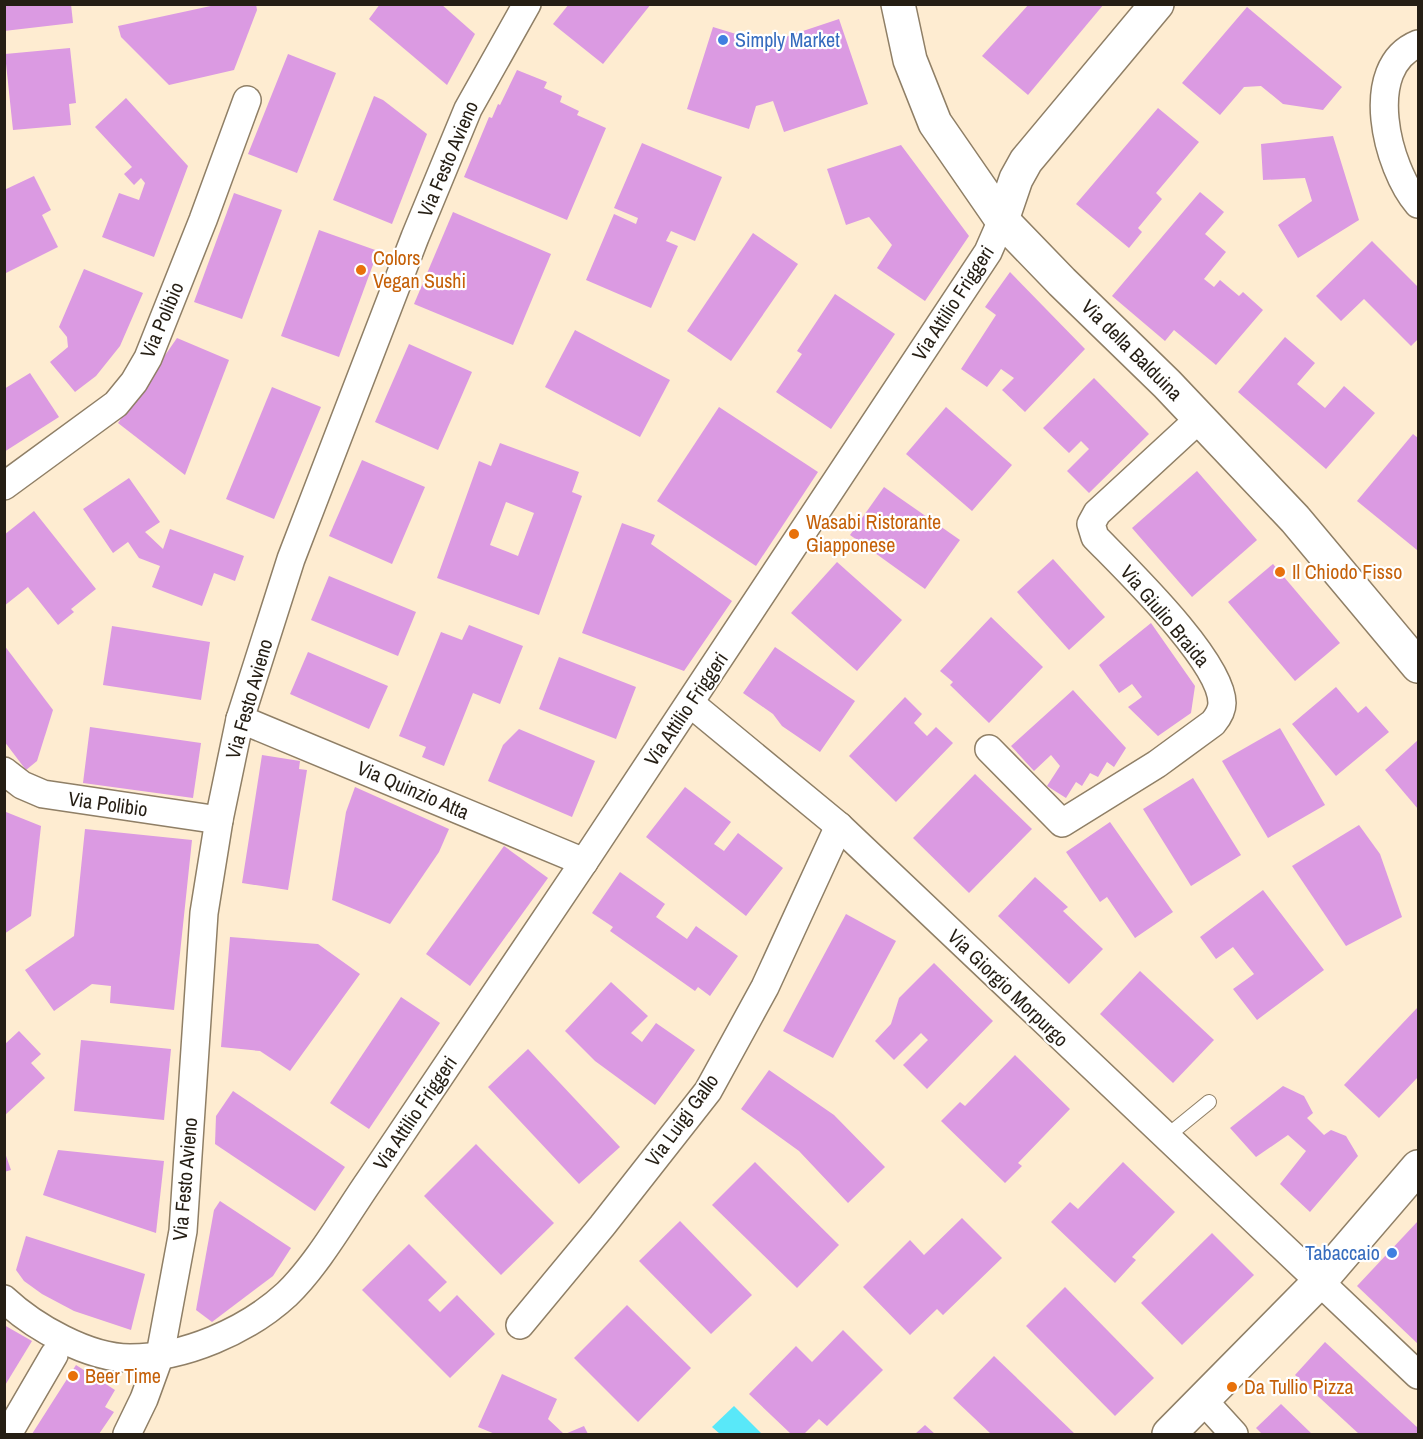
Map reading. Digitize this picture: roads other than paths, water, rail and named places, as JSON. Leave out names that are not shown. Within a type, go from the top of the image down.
[{"type":"street","name":"Via Festo Avieno","points":[[127,1434],[144,1399],[160,1355],[183,1230],[204,913],[219,820],[240,719],[291,559],[415,237],[468,109],[527,4]]},
{"type":"street","name":"Via della Balduina","points":[[898,4],[910,60],[935,123],[1002,220],[1167,384],[1295,519],[1419,666]]},
{"type":"street","name":"Via Attilio Friggeri","points":[[4,1299],[38,1324],[83,1348],[129,1358],[160,1355],[202,1344],[233,1331],[266,1311],[296,1285],[364,1189],[584,862],[988,252],[1016,179],[1026,161],[1157,4]]},
{"type":"street","points":[[1419,44],[1410,47],[1393,67],[1384,100],[1388,136],[1395,165],[1406,188],[1419,204]]},
{"type":"street","name":"Via Polibio","points":[[4,486],[116,404],[134,382],[147,358],[203,220],[247,100]]},
{"type":"street","name":"Via Giulio Braida","points":[[989,749],[1062,823],[1157,764],[1213,723],[1218,716],[1222,698],[1207,664],[1159,603],[1095,537],[1091,524],[1098,513],[1199,419]]},
{"type":"street","name":"Via Giorgio Morpurgo","points":[[690,703],[838,826],[1419,1375]]},
{"type":"street","name":"Via Quinzio Atta","points":[[240,719],[584,862]]},
{"type":"street","name":"Via Polibio","points":[[4,771],[22,785],[42,794],[219,820]]},
{"type":"street","name":"Via Luigi Gallo","points":[[520,1325],[602,1226],[708,1091],[765,987],[838,826]]},
{"type":"street","points":[[1169,1434],[1320,1281],[1419,1167]]},
{"type":"street","points":[[8,1434],[54,1355]]},
{"type":"street","points":[[1203,1400],[1234,1434]]},
{"type":"lane","points":[[1166,1137],[1209,1102]]},
{"type":"water","points":[[734,1406],[762,1434],[720,1434],[712,1427]]},
{"type":"place","name":"Simply Market","points":[[723,40]]},
{"type":"place","name":"Colors Vegan Sushi","points":[[361,270]]},
{"type":"place","name":"Wasabi Ristorante Giapponese","points":[[794,534]]},
{"type":"place","name":"Il Chiodo Fisso","points":[[1280,572]]},
{"type":"place","name":"Tabaccaio","points":[[1392,1253]]},
{"type":"place","name":"Beer Time","points":[[73,1376]]},
{"type":"place","name":"Da Tullio Pizza","points":[[1232,1387]]}]
